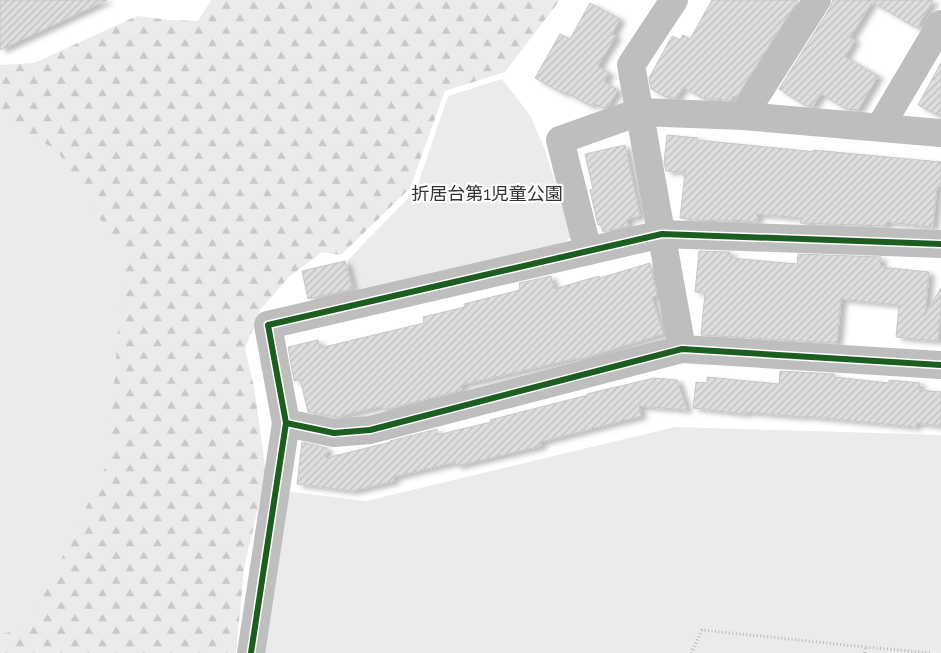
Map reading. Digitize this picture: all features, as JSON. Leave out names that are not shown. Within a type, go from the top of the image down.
[{"type":"street","points":[[674,0],[631,65],[682,349]]},
{"type":"street","points":[[743,116],[816,0]]},
{"type":"street","points":[[880,127],[941,24]]},
{"type":"street","points":[[588,251],[560,140],[640,112],[743,116],[941,133]]},
{"type":"street","points":[[251,653],[286,423],[268,325],[662,234],[941,244]]},
{"type":"street","points":[[286,423],[334,433],[370,430],[682,349],[941,365]]},
{"type":"path","points":[[691,653],[702,630],[932,653]]},
{"type":"path","points":[[865,647],[865,653]]},
{"type":"green space","points":[[211,0],[560,0],[505,72],[445,91],[410,188],[341,255],[322,252],[289,277],[260,310],[245,349],[254,387],[266,472],[244,569],[236,653],[0,653],[0,65],[34,63],[137,16],[198,21]]},
{"type":"green space","name":"折居台第1児童公園","points":[[502,79],[530,115],[545,150],[572,235],[561,248],[357,293],[347,261],[416,190],[448,96]]},
{"type":"green space","points":[[0,119],[57,150],[124,257],[108,462],[29,626],[0,635]]},
{"type":"green space","points":[[675,427],[941,435],[941,653],[244,653],[276,490],[366,501]]},
{"type":"building","points":[[0,0],[107,0],[0,50]]},
{"type":"building","points":[[712,0],[798,0],[736,98],[733,96],[731,100],[720,98],[704,99],[683,87],[677,98],[666,97],[651,89],[649,78],[672,36],[680,40],[683,35],[690,39]]},
{"type":"building","points":[[833,0],[933,0],[917,28],[872,2],[850,38],[855,40],[845,57],[878,76],[858,110],[846,109],[821,94],[813,106],[806,106],[779,89],[830,8]]},
{"type":"building","points":[[590,3],[620,19],[612,34],[616,36],[598,66],[609,73],[604,82],[618,90],[608,106],[602,108],[593,103],[591,106],[565,92],[564,94],[535,78],[560,34],[570,39]]},
{"type":"building","points":[[941,63],[941,117],[918,105]]},
{"type":"building","points":[[667,135],[698,138],[697,140],[817,152],[813,150],[941,162],[941,186],[937,186],[933,227],[886,222],[886,226],[800,223],[801,218],[757,214],[757,222],[680,218],[685,172],[666,171],[664,162]]},
{"type":"building","points":[[625,145],[640,216],[627,219],[628,226],[603,232],[601,225],[598,225],[596,217],[590,190],[593,189],[585,154]]},
{"type":"building","points":[[699,251],[730,252],[730,258],[797,264],[798,254],[881,257],[880,267],[929,272],[925,315],[941,288],[938,341],[896,337],[899,305],[841,299],[837,343],[701,335],[705,293],[695,292]]},
{"type":"building","points":[[345,261],[352,289],[308,299],[302,271]]},
{"type":"building","points":[[650,263],[657,296],[652,297],[663,334],[577,360],[577,358],[461,385],[462,390],[383,410],[382,406],[337,417],[308,412],[300,379],[294,381],[288,347],[318,340],[320,348],[424,323],[423,317],[465,307],[464,304],[520,290],[519,283],[551,276],[554,289]]},
{"type":"building","points":[[780,371],[834,374],[834,377],[889,383],[889,380],[920,383],[919,390],[941,392],[941,426],[916,423],[916,427],[693,408],[696,382],[707,383],[707,377],[779,384]]},
{"type":"building","points":[[654,378],[677,380],[687,410],[639,406],[641,416],[540,442],[541,446],[456,466],[455,462],[393,477],[394,481],[352,491],[297,484],[302,442],[327,448],[326,458],[437,429],[437,435],[491,422],[490,420]]},
{"type":"cycle path","points":[[251,653],[286,423],[268,325],[662,234],[941,244]]},
{"type":"cycle path","points":[[286,423],[334,433],[370,430],[682,349],[941,365]]}]
